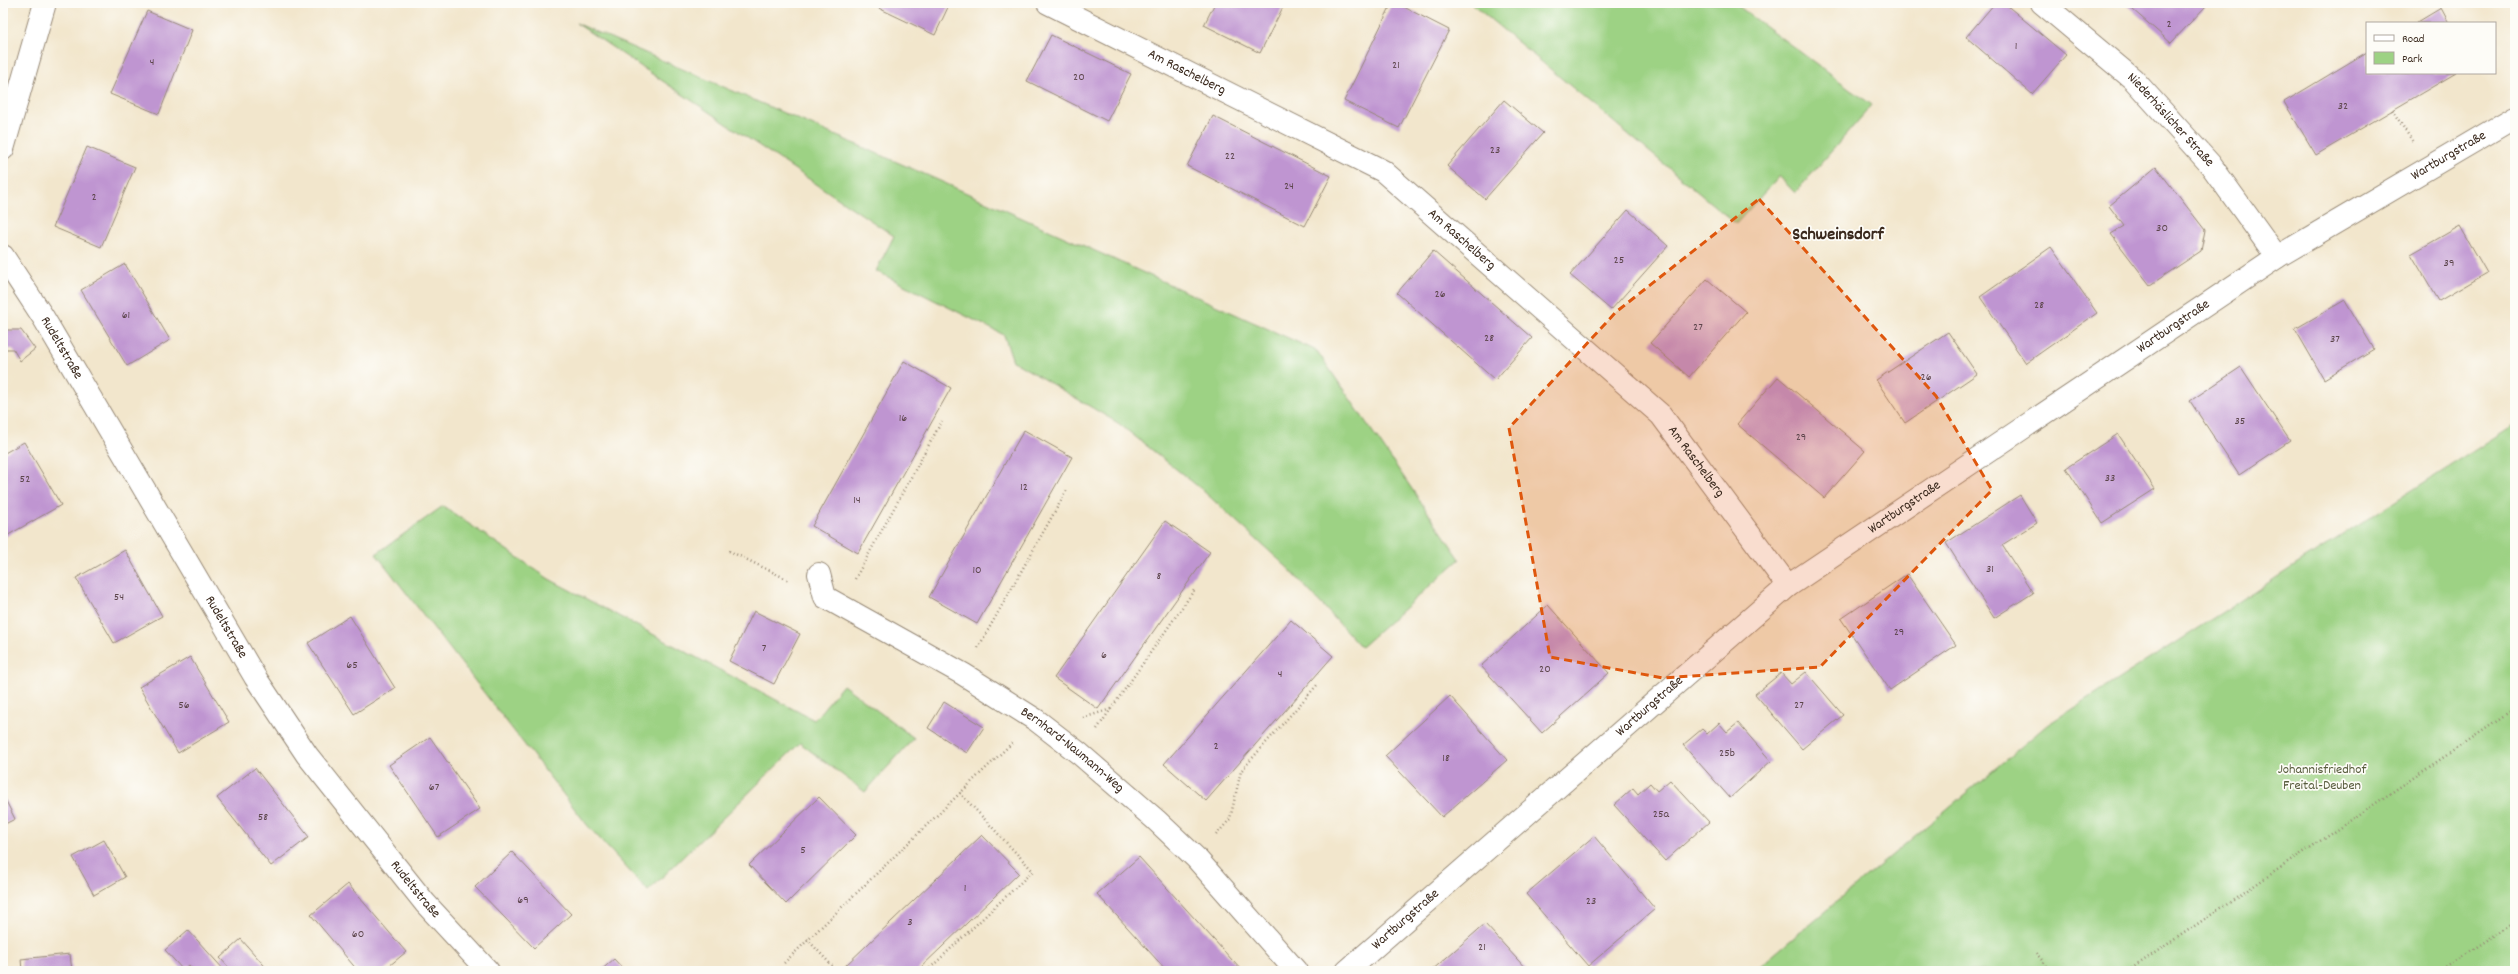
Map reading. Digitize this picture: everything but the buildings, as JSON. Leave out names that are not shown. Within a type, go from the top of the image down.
[{"type":"street","points":[[3,149],[45,3]]},
{"type":"street","name":"Am Raschelberg","points":[[1048,3],[1383,171],[1661,415],[1788,586]]},
{"type":"street","name":"Niederhäslicher Straße","points":[[2042,3],[2133,79],[2210,164],[2277,256]]},
{"type":"street","name":"Wartburgstraße","points":[[1347,971],[1788,586],[2277,256],[2515,116]]},
{"type":"street","name":"Rudeltstraße","points":[[3,256],[43,317],[255,677],[307,755],[425,903],[488,971]]},
{"type":"street","points":[[819,574],[833,602]]},
{"type":"street","name":"Bernhard-Naumann-Weg","points":[[833,602],[963,674],[1036,720],[1080,754],[1162,825],[1196,858],[1296,971]]},
{"type":"path","points":[[2392,110],[2414,143]]},
{"type":"path","points":[[729,551],[833,602],[942,420]]},
{"type":"path","points":[[963,674],[1067,490]]},
{"type":"path","points":[[1097,729],[1195,589]]},
{"type":"path","points":[[1230,819],[1241,771],[1318,684]]},
{"type":"path","points":[[2128,971],[2515,709]]},
{"type":"path","points":[[784,963],[1036,720]]},
{"type":"path","points":[[927,971],[1033,871],[960,793]]},
{"type":"path","points":[[2440,971],[2515,922]]},
{"type":"path","points":[[808,939],[838,971]]},
{"type":"path","points":[[2036,953],[2051,971]]},
{"type":"highlighted area","points":[[1759,199],[1936,396],[1992,490],[1820,667],[1663,678],[1550,657],[1509,428],[1616,312]]},
{"type":"green space","points":[[1471,3],[1734,3],[1872,105],[1795,193],[1779,176],[1736,224]]},
{"type":"green space","points":[[576,23],[929,176],[1317,351],[1460,559],[1361,647],[1289,569],[1200,488],[1118,423],[1013,361],[1004,335],[876,271],[894,236]]},
{"type":"green space","name":"Johannisfriedhof Freital-Deuben","points":[[2515,424],[2515,971],[1754,971],[2047,725]]},
{"type":"green space","points":[[443,506],[549,579],[814,720],[843,685],[914,738],[865,792],[800,743],[648,891],[588,826],[376,554]]},
{"type":"district","name":"Schweinsdorf","points":[[1838,235]]}]
